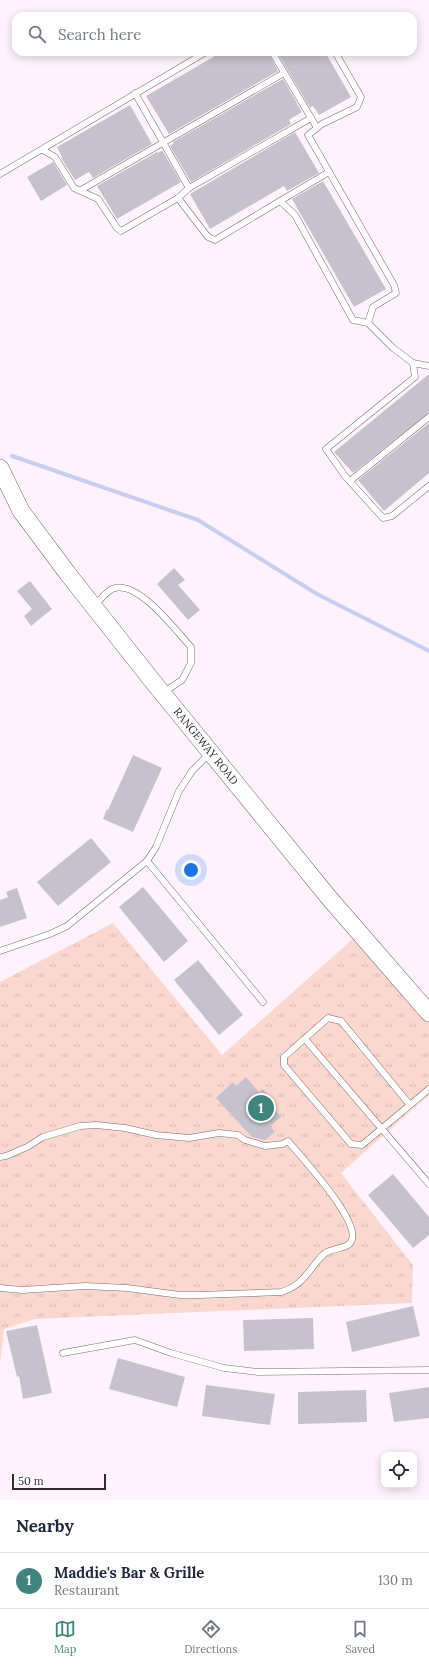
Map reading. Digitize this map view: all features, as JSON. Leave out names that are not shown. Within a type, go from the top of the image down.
[{"type":"street","name":"RANGEWAY ROAD","points":[[0,468],[21,511],[94,606],[330,898],[429,1013]]},
{"type":"lane","points":[[0,174],[43,150],[199,56]]},
{"type":"lane","points":[[274,56],[317,128]]},
{"type":"lane","points":[[337,56],[361,97],[357,107],[322,124],[308,135],[394,286],[396,293],[373,307],[368,323]]},
{"type":"lane","points":[[81,190],[284,73]]},
{"type":"lane","points":[[135,94],[189,188]]},
{"type":"lane","points":[[43,150],[55,157],[74,188],[98,199],[117,228],[121,231],[178,198],[189,188],[311,118]]},
{"type":"lane","points":[[178,198],[208,237],[215,240],[330,172]]},
{"type":"lane","points":[[280,201],[295,215],[353,320],[368,323],[393,348],[413,363],[429,366]]},
{"type":"lane","points":[[413,363],[415,377],[326,449],[350,482],[383,518],[392,516],[429,486]]},
{"type":"lane","points":[[350,482],[429,417]]},
{"type":"lane","points":[[94,606],[112,589],[125,587],[139,594],[154,607],[191,647],[191,664],[182,680],[163,693]]},
{"type":"lane","points":[[0,951],[50,934],[67,926],[146,861],[156,847],[178,790],[192,771],[212,752]]},
{"type":"lane","points":[[146,861],[263,1002]]},
{"type":"lane","points":[[410,1105],[341,1020],[328,1018],[284,1057],[284,1065],[351,1144],[362,1146],[429,1089]]},
{"type":"lane","points":[[304,1039],[429,1184]]},
{"type":"lane","points":[[0,1157],[27,1147],[43,1137],[80,1126],[125,1128],[156,1135],[190,1138],[219,1133],[233,1134],[238,1135],[245,1140],[266,1146],[283,1144],[288,1141],[341,1208],[351,1228],[352,1235],[352,1241],[349,1245],[328,1250],[303,1280],[290,1289],[281,1292],[180,1295],[127,1288],[85,1286],[22,1290],[0,1288]]},
{"type":"lane","points":[[63,1353],[135,1340],[171,1353],[224,1368],[258,1372],[429,1370]]},
{"type":"green space","points":[[113,923],[222,1055],[355,937],[429,1019],[429,1095],[341,1173],[413,1265],[412,1303],[35,1319],[4,1329],[0,1364],[0,982]]},
{"type":"building","points":[[215,56],[270,56],[278,71],[169,134],[146,96]]},
{"type":"building","points":[[279,56],[327,56],[351,97],[319,115],[313,106],[310,108]]},
{"type":"building","points":[[283,79],[302,112],[289,120],[291,124],[191,182],[170,146],[174,143],[173,142]]},
{"type":"building","points":[[130,105],[152,144],[93,178],[89,172],[75,180],[61,158],[62,157],[57,147]]},
{"type":"building","points":[[295,132],[319,173],[287,191],[284,186],[210,229],[190,194]]},
{"type":"building","points":[[162,150],[181,182],[117,219],[97,186]]},
{"type":"building","points":[[53,162],[67,185],[41,201],[27,177]]},
{"type":"building","points":[[323,181],[386,289],[354,307],[292,199]]},
{"type":"building","points":[[429,374],[429,413],[353,473],[334,452]]},
{"type":"building","points":[[429,423],[429,473],[384,511],[358,480]]},
{"type":"building","points":[[174,568],[185,580],[178,585],[200,610],[188,620],[157,584]]},
{"type":"building","points":[[30,581],[52,609],[31,626],[24,616],[32,609],[17,591]]},
{"type":"building","points":[[133,755],[162,768],[133,832],[103,819]]},
{"type":"building","points":[[91,838],[111,862],[58,906],[37,882]]},
{"type":"building","points":[[143,887],[188,941],[164,962],[119,907]]},
{"type":"building","points":[[17,888],[27,918],[0,927],[0,900],[8,897],[6,892]]},
{"type":"building","points":[[198,960],[243,1015],[219,1035],[174,980]]},
{"type":"building","points":[[246,1077],[259,1092],[263,1089],[271,1098],[267,1102],[281,1117],[270,1126],[275,1132],[265,1140],[252,1137],[216,1098],[233,1082],[236,1086]]},
{"type":"building","points":[[393,1174],[429,1217],[429,1235],[413,1248],[368,1195]]},
{"type":"building","points":[[413,1306],[420,1336],[352,1352],[346,1322]]},
{"type":"building","points":[[313,1318],[314,1349],[244,1351],[243,1320]]},
{"type":"building","points":[[37,1325],[52,1393],[23,1399],[19,1376],[17,1377],[6,1331]]},
{"type":"building","points":[[118,1358],[185,1377],[177,1407],[109,1389]]},
{"type":"building","points":[[206,1385],[275,1394],[270,1425],[202,1416]]},
{"type":"building","points":[[429,1387],[429,1418],[394,1422],[389,1393]]},
{"type":"building","points":[[366,1390],[367,1422],[298,1424],[298,1392]]},
{"type":"waterway","points":[[12,456],[198,520],[317,594],[429,651]]},
{"type":"place","name":"Maddie's Bar & Grille","points":[[261,1108]]}]
